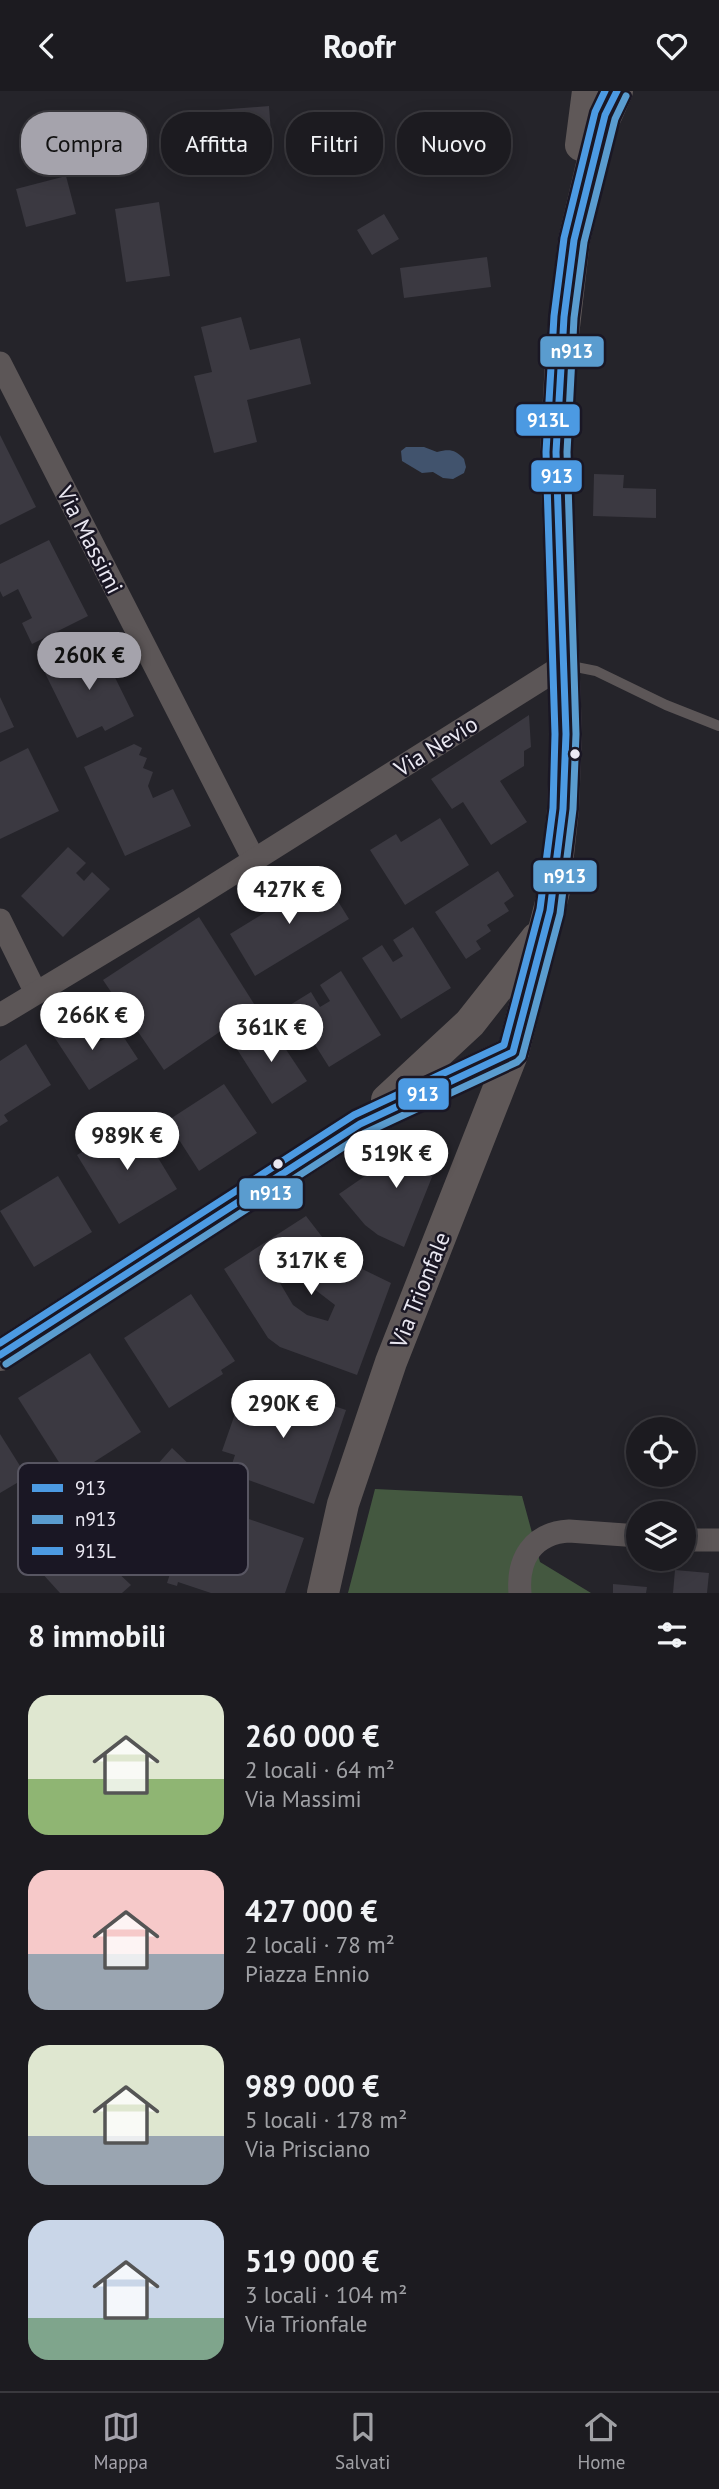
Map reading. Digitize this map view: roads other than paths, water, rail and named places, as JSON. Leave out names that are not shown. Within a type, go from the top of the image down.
[{"type":"main road","name":"Via Trionfale","points":[[575,240],[579,160],[588,91]]},
{"type":"main road","name":"Via Trionfale","points":[[323,1593],[343,1504],[391,1362],[513,1052],[547,927],[564,809],[566,734],[556,429],[564,317],[575,240],[601,127],[617,91]]},
{"type":"main road","points":[[360,1124],[454,1041],[483,1009],[547,927]]},
{"type":"main road","points":[[0,1356],[360,1124],[513,1052]]},
{"type":"street","name":"Via Massimi","points":[[0,363],[254,860]]},
{"type":"street","name":"Via Nevio","points":[[0,1015],[189,901],[564,666]]},
{"type":"street","points":[[0,921],[36,993]]},
{"type":"street","points":[[520,1593],[520,1570],[525,1555],[531,1546],[542,1538],[569,1531],[626,1535]]},
{"type":"street","points":[[696,1539],[719,1540]]},
{"type":"lane","points":[[564,666],[573,665],[596,671],[666,705],[719,726]]},
{"type":"water","points":[[406,447],[458,453],[464,459],[464,473],[453,479],[443,478],[433,472],[422,473],[402,461],[401,451]]}]
